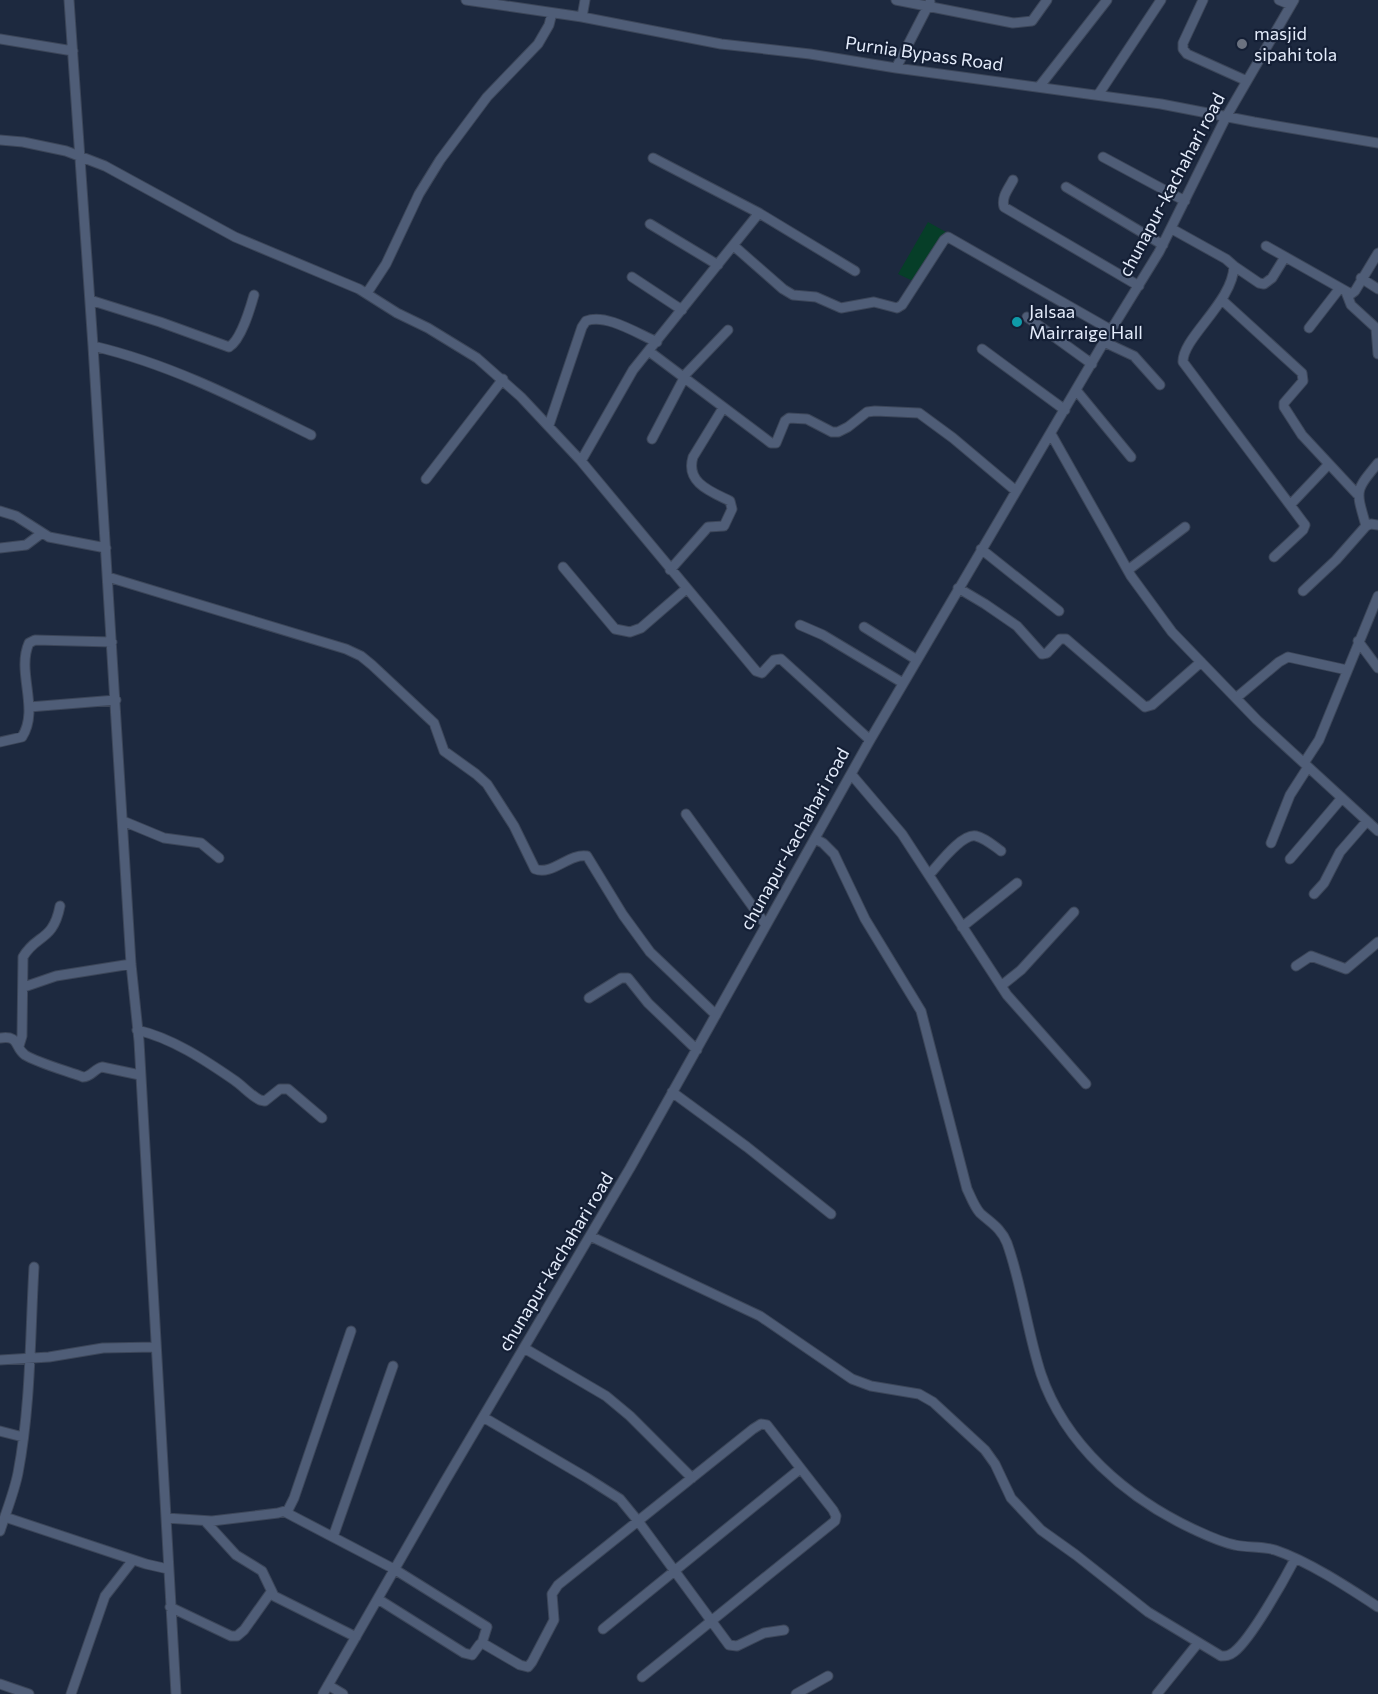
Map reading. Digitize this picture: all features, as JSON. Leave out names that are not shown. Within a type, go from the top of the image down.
[{"type":"street","points":[[69,0],[140,1075],[176,1694]]},
{"type":"street","name":"Purnia Bypass Road","points":[[473,0],[582,17],[721,44],[810,54],[1161,104],[1378,143]]},
{"type":"street","points":[[582,17],[585,0]]},
{"type":"street","points":[[896,0],[929,3],[1013,23],[1032,21],[1047,0]]},
{"type":"street","points":[[1039,87],[1107,0]]},
{"type":"street","points":[[1098,95],[1161,0]]},
{"type":"street","points":[[1203,0],[1183,43],[1183,50],[1187,54],[1247,81]]},
{"type":"street","points":[[1279,0],[1292,3]]},
{"type":"street","points":[[896,68],[929,3]]},
{"type":"street","name":"chunapur-kachahari road","points":[[322,1694],[697,1050],[870,740],[958,588],[1163,245],[1226,117],[1292,3]]},
{"type":"street","points":[[367,293],[386,264],[419,194],[440,160],[487,98],[538,44],[549,25],[552,13]]},
{"type":"street","points":[[0,39],[73,51]]},
{"type":"street","points":[[0,140],[38,145],[79,156],[144,186],[229,234],[367,293],[397,313],[428,328],[477,358],[503,379],[549,425],[756,671],[762,673],[774,660],[781,659],[870,740]]},
{"type":"street","points":[[1103,157],[1185,201]]},
{"type":"street","points":[[653,158],[759,213],[855,271]]},
{"type":"street","points":[[1013,180],[1005,194],[1004,207],[1139,286]]},
{"type":"street","points":[[1066,187],[1163,245]]},
{"type":"street","points":[[581,461],[629,376],[759,213]]},
{"type":"street","points":[[650,224],[718,265]]},
{"type":"street","points":[[1172,229],[1226,259],[1259,283],[1264,284],[1272,278],[1285,257]]},
{"type":"street","points":[[734,246],[793,295],[816,297],[841,308],[874,302],[897,308],[903,305],[948,237],[1111,330]]},
{"type":"street","points":[[1266,246],[1351,294],[1378,253]]},
{"type":"street","points":[[1234,266],[1234,275],[1222,300],[1190,344],[1183,357],[1183,362],[1303,520],[1305,527],[1274,557]]},
{"type":"street","points":[[632,277],[682,310]]},
{"type":"street","points":[[1361,278],[1378,289]]},
{"type":"street","points":[[1309,328],[1343,290]]},
{"type":"street","points":[[1343,290],[1351,305],[1376,328],[1378,354]]},
{"type":"street","points":[[90,300],[229,347],[234,344],[254,295]]},
{"type":"street","points":[[1222,300],[1302,373],[1303,381],[1287,398],[1284,407],[1302,435],[1357,494],[1366,526]]},
{"type":"street","points":[[1026,317],[1092,364]]},
{"type":"street","points":[[549,425],[586,321],[596,318],[606,320],[657,342]]},
{"type":"street","points":[[652,439],[684,378],[728,330]]},
{"type":"street","points":[[1104,342],[1134,356],[1160,385]]},
{"type":"street","points":[[93,346],[137,357],[191,378],[311,435]]},
{"type":"street","points":[[982,349],[1065,410]]},
{"type":"street","points":[[650,352],[773,444],[785,421],[789,418],[807,419],[832,432],[838,432],[867,412],[919,413],[953,438],[1016,491]]},
{"type":"street","points":[[426,479],[503,379]]},
{"type":"street","points":[[1076,390],[1131,457]]},
{"type":"street","points":[[670,570],[708,527],[724,526],[732,509],[730,501],[700,486],[692,467],[693,457],[723,408]]},
{"type":"street","points":[[1051,434],[1128,570],[1172,632],[1236,698],[1341,799],[1378,831]]},
{"type":"street","points":[[1357,494],[1361,483],[1378,463]]},
{"type":"street","points":[[1291,504],[1328,465]]},
{"type":"street","points":[[0,511],[16,516],[49,537],[106,548]]},
{"type":"street","points":[[1303,591],[1336,560],[1366,526],[1378,525]]},
{"type":"street","points":[[1128,570],[1185,527]]},
{"type":"street","points":[[0,548],[26,544],[42,534]]},
{"type":"street","points":[[981,549],[1059,611]]},
{"type":"street","points":[[563,567],[611,625],[622,631],[633,632],[641,628],[686,589]]},
{"type":"street","points":[[108,577],[346,649],[361,656],[434,723],[445,752],[476,774],[492,791],[514,826],[535,869],[546,870],[578,856],[587,856],[622,915],[650,952],[716,1015]]},
{"type":"street","points":[[958,588],[985,603],[1017,626],[1042,654],[1047,653],[1060,639],[1066,639],[1144,707],[1152,705],[1201,662]]},
{"type":"street","points":[[1271,843],[1290,795],[1319,740],[1378,596]]},
{"type":"street","points":[[800,625],[823,635],[903,683]]},
{"type":"street","points":[[864,627],[917,660]]},
{"type":"street","points":[[0,742],[24,735],[29,707],[26,650],[29,642],[34,640],[112,642]]},
{"type":"street","points":[[1358,641],[1378,668]]},
{"type":"street","points":[[1236,698],[1288,657],[1347,670]]},
{"type":"street","points":[[29,707],[116,700]]},
{"type":"street","points":[[851,774],[895,824],[1001,986],[1086,1084]]},
{"type":"street","points":[[1290,859],[1341,799]]},
{"type":"street","points":[[686,814],[766,925]]},
{"type":"street","points":[[123,821],[165,838],[201,843],[219,858]]},
{"type":"street","points":[[1314,894],[1324,883],[1340,852],[1367,821]]},
{"type":"street","points":[[929,875],[968,836],[975,835],[1001,851]]},
{"type":"street","points":[[815,839],[824,843],[834,854],[865,919],[921,1011],[968,1189],[976,1207],[1003,1234],[1018,1278],[1041,1373],[1057,1410],[1072,1433],[1092,1458],[1115,1479],[1164,1514],[1234,1545],[1272,1549],[1295,1559],[1344,1585],[1378,1608]]},
{"type":"street","points":[[962,927],[1017,883]]},
{"type":"street","points":[[19,1046],[22,1036],[24,955],[51,931],[57,920],[60,906]]},
{"type":"street","points":[[1001,986],[1021,970],[1074,912]]},
{"type":"street","points":[[1296,966],[1311,956],[1346,969],[1378,942]]},
{"type":"street","points":[[24,987],[56,976],[131,964]]},
{"type":"street","points":[[589,998],[621,978],[628,978],[648,1003],[697,1050]]},
{"type":"street","points":[[137,1030],[158,1036],[182,1048],[226,1075],[260,1100],[265,1101],[280,1089],[288,1089],[321,1118]]},
{"type":"street","points":[[0,1038],[12,1039],[26,1055],[83,1077],[89,1076],[102,1067],[140,1075]]},
{"type":"street","points":[[672,1092],[747,1147],[831,1214]]},
{"type":"street","points":[[590,1236],[760,1316],[852,1378],[871,1386],[919,1394],[933,1402],[991,1457],[1006,1490],[1032,1522],[1148,1612],[1221,1656],[1226,1656],[1236,1650],[1278,1590],[1295,1559]]},
{"type":"street","points":[[0,1531],[18,1473],[30,1377],[34,1267]]},
{"type":"street","points":[[285,1512],[294,1498],[351,1331]]},
{"type":"street","points":[[0,1360],[59,1356],[91,1349],[156,1347]]},
{"type":"street","points":[[524,1348],[606,1396],[630,1416],[692,1478]]},
{"type":"street","points":[[333,1537],[393,1366]]},
{"type":"street","points":[[483,1417],[614,1495],[638,1521],[729,1645],[734,1646],[764,1633],[784,1630]]},
{"type":"street","points":[[482,1643],[520,1665],[530,1666],[554,1620],[552,1594],[554,1588],[761,1424],[769,1427],[835,1514],[835,1521],[642,1677]]},
{"type":"street","points":[[0,1431],[22,1437]]},
{"type":"street","points":[[603,1629],[800,1469]]},
{"type":"street","points":[[166,1518],[205,1521],[285,1512],[394,1569],[487,1627],[482,1643],[472,1655],[467,1655],[378,1599]]},
{"type":"street","points":[[4,1517],[133,1560],[168,1569]]},
{"type":"street","points":[[205,1521],[236,1555],[262,1571],[271,1592],[289,1605],[356,1637]]},
{"type":"street","points":[[71,1694],[105,1596],[133,1560]]},
{"type":"street","points":[[170,1607],[231,1636],[237,1636],[244,1630],[271,1592]]},
{"type":"street","points":[[1157,1694],[1198,1643]]},
{"type":"street","points":[[796,1694],[828,1676]]},
{"type":"street","points":[[0,1683],[29,1694]]},
{"type":"street","points":[[328,1685],[343,1694]]},
{"type":"green space","points":[[928,222],[946,232],[913,281],[898,274]]},
{"type":"place","name":"masjid sipahi tola","points":[[1242,44]]},
{"type":"place","name":"Jalsaa Mairraige Hall","points":[[1017,322]]}]
